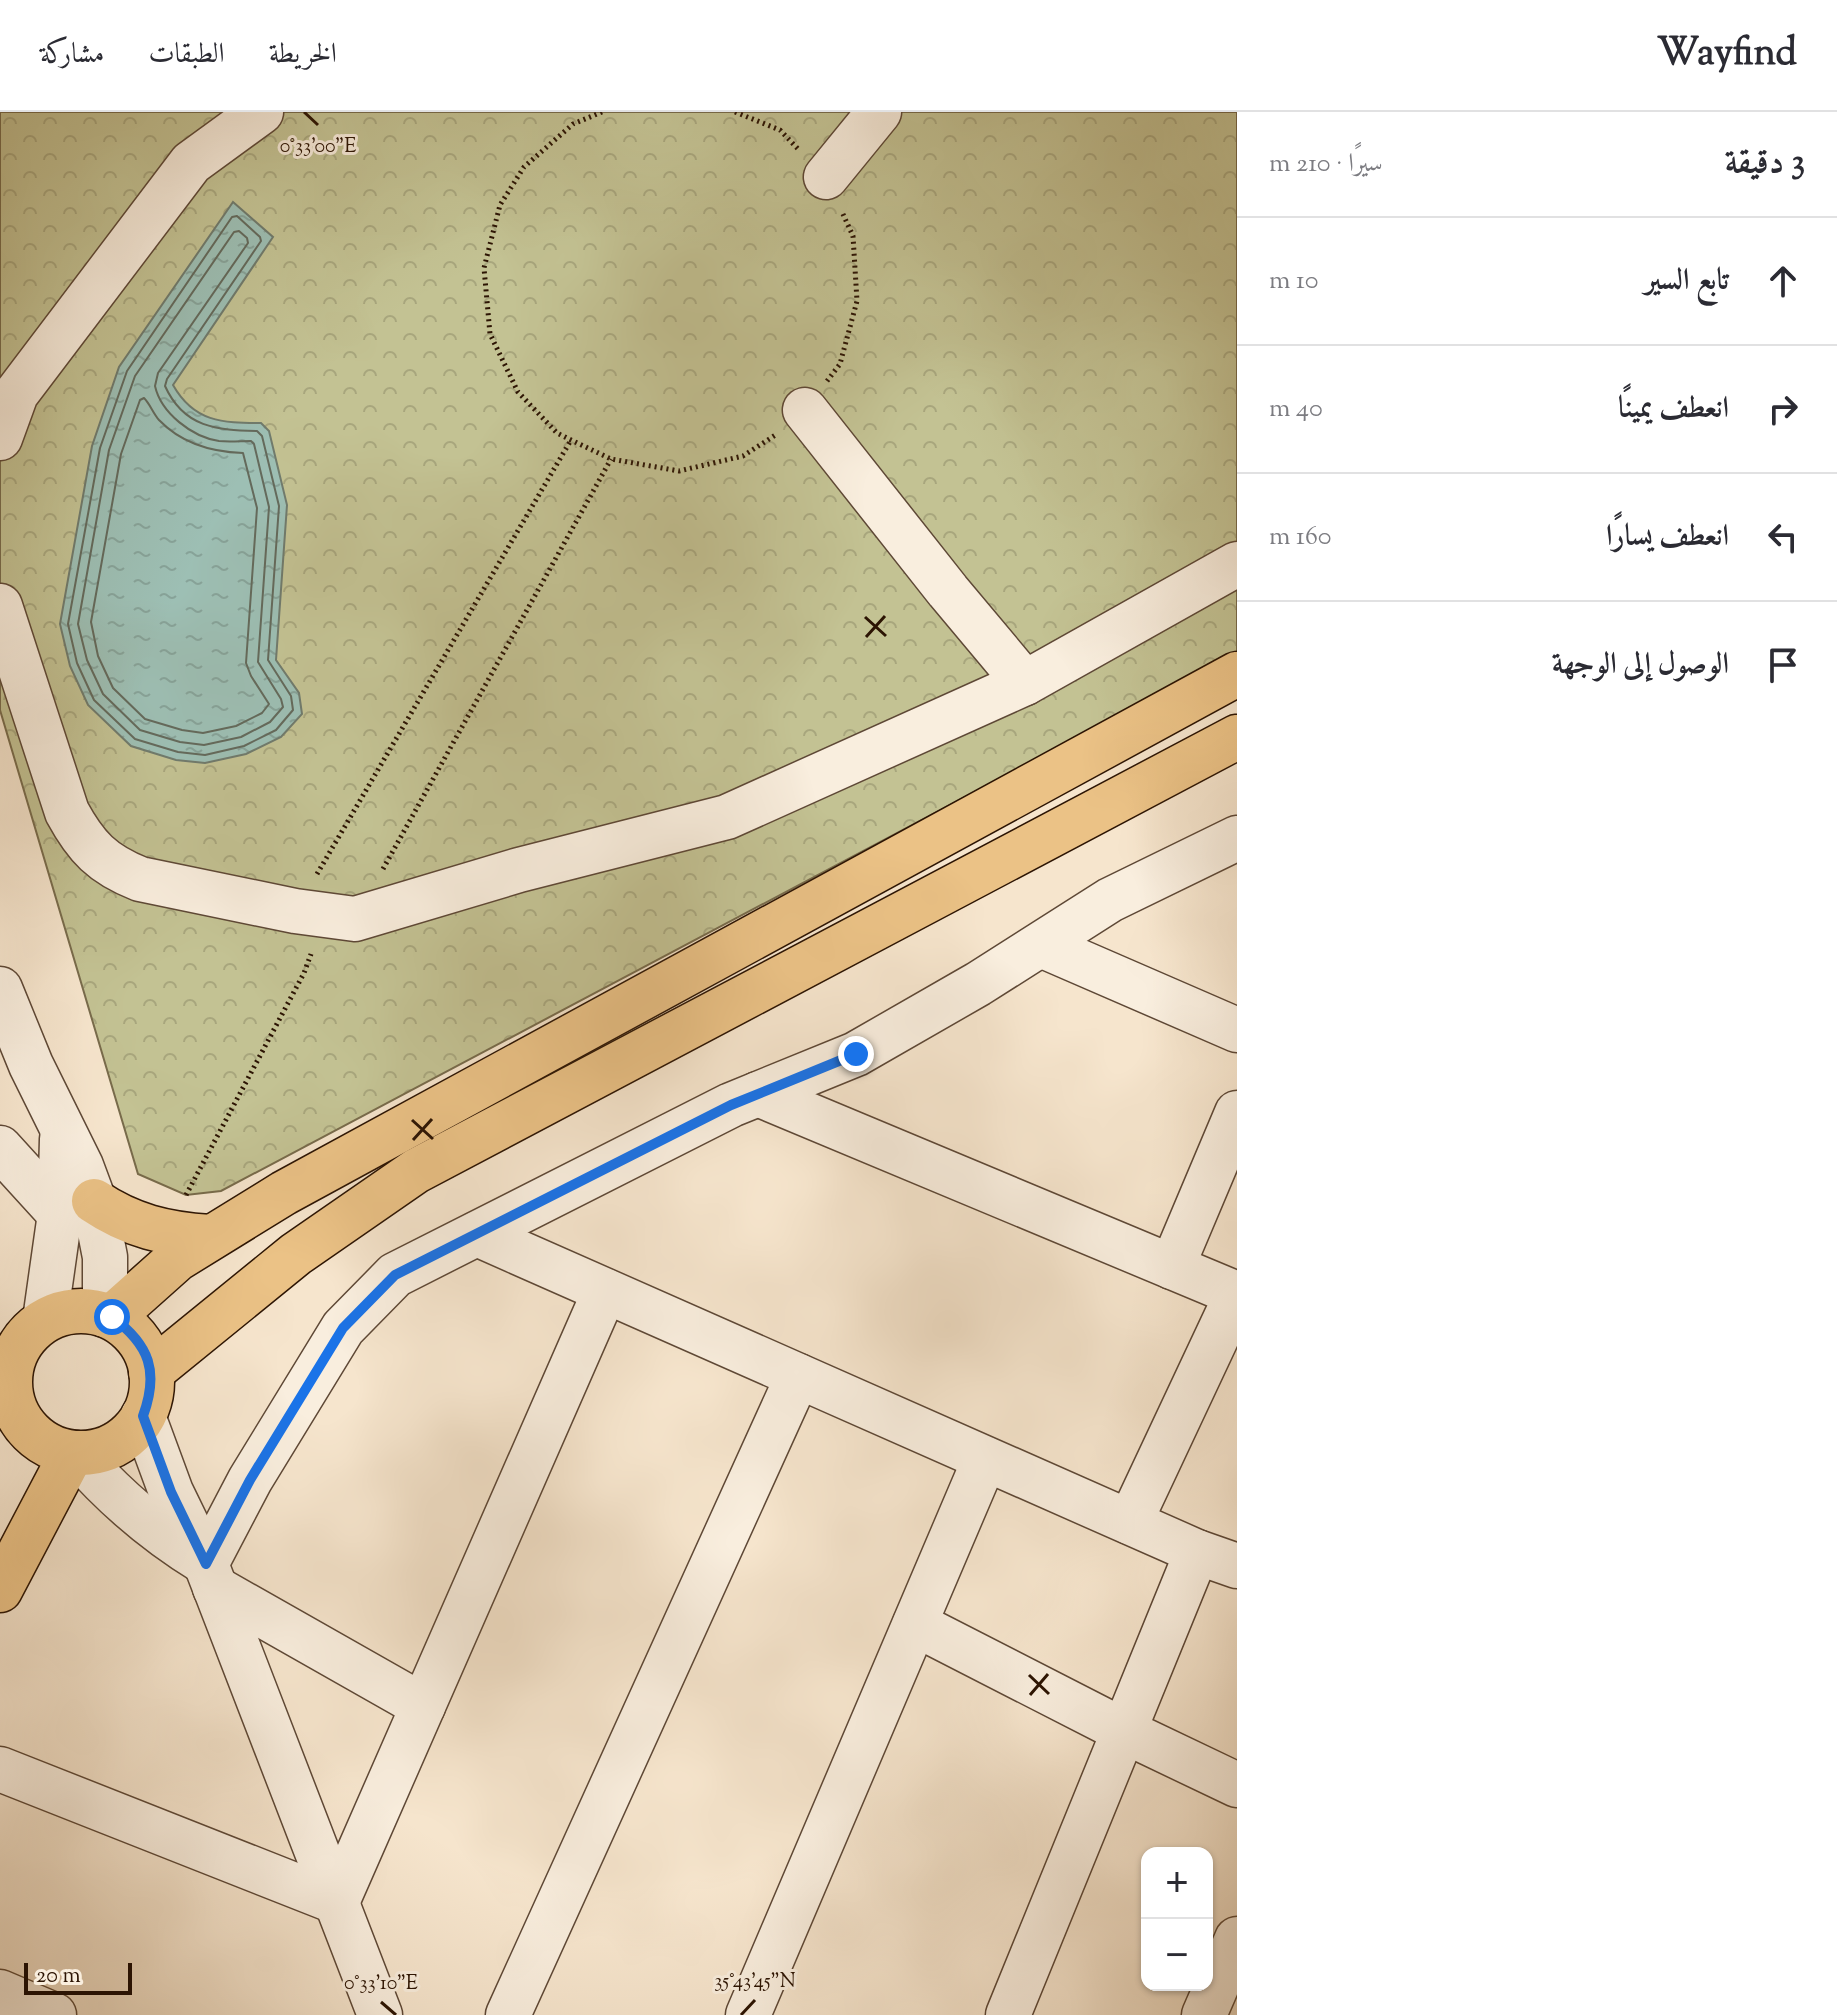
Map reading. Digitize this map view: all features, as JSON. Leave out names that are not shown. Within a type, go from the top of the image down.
[{"type":"main road","points":[[109,1316],[177,1259],[312,1178],[1237,674]]},
{"type":"main road","points":[[151,1372],[296,1254],[416,1171],[1237,737]]},
{"type":"main road","points":[[77,1207],[119,1217],[148,1229],[210,1237]]},
{"type":"main road","points":[[85,1310],[109,1316],[131,1331],[145,1350],[151,1372],[151,1395],[143,1416],[131,1433],[115,1444],[96,1451],[74,1453],[49,1446],[31,1433],[5,1403],[16,1351],[29,1333],[45,1320],[64,1313],[85,1310]]},
{"type":"main road","points":[[0,1590],[74,1453]]},
{"type":"street","points":[[0,438],[16,394],[191,163],[261,112]]},
{"type":"street","points":[[826,177],[879,112]]},
{"type":"street","points":[[805,410],[1025,683]]},
{"type":"street","points":[[0,606],[67,812],[80,837],[99,857],[116,870],[140,879],[325,915],[727,817],[1025,683],[1237,564]]},
{"type":"street","points":[[211,1576],[250,1480],[343,1328],[395,1275],[718,1111],[856,1054],[978,984],[1110,900],[1237,838]]},
{"type":"street","points":[[1041,945],[1237,1030]]},
{"type":"street","points":[[0,989],[62,1133],[81,1166],[77,1207],[45,1320]]},
{"type":"street","points":[[758,1094],[1237,1294],[1130,1522]]},
{"type":"street","points":[[1172,1267],[1237,1113]]},
{"type":"street","points":[[0,1148],[77,1207],[105,1257],[109,1316]]},
{"type":"street","points":[[477,1234],[1197,1552],[1237,1566]]},
{"type":"street","points":[[337,1902],[605,1291]]},
{"type":"street","points":[[508,2015],[798,1376]]},
{"type":"street","points":[[143,1416],[171,1492],[211,1576],[380,2015]]},
{"type":"street","points":[[74,1453],[140,1518],[211,1576],[423,1706]]},
{"type":"street","points":[[748,2015],[985,1459]]},
{"type":"street","points":[[1008,2015],[1197,1552]]},
{"type":"street","points":[[915,1624],[1237,1785]]},
{"type":"street","points":[[0,1769],[337,1902]]},
{"type":"street","points":[[1204,2015],[1237,1939]]},
{"type":"path","points":[[602,112],[573,124],[524,167],[500,205],[484,268],[490,334],[518,392],[557,433],[611,459],[679,471],[743,456],[798,420],[840,364],[857,301],[853,236],[826,177],[780,130],[735,112]]},
{"type":"path","points":[[186,1195],[304,973],[325,915],[571,440]]},
{"type":"path","points":[[325,915],[611,459]]},
{"type":"green space","points":[[0,112],[1237,112],[1237,653],[221,1191],[186,1195],[138,1174],[0,710]]},
{"type":"water","points":[[233,202],[273,237],[173,385],[190,407],[210,418],[261,423],[269,431],[287,505],[276,660],[299,693],[302,714],[281,737],[246,754],[205,763],[176,760],[131,746],[88,705],[70,666],[60,624],[92,446],[119,367]]},
{"type":"route","points":[[112,1317],[131,1331],[145,1350],[151,1372],[151,1395],[143,1416],[171,1492],[206,1564],[250,1480],[343,1328],[395,1275],[731,1105],[856,1054]]}]
